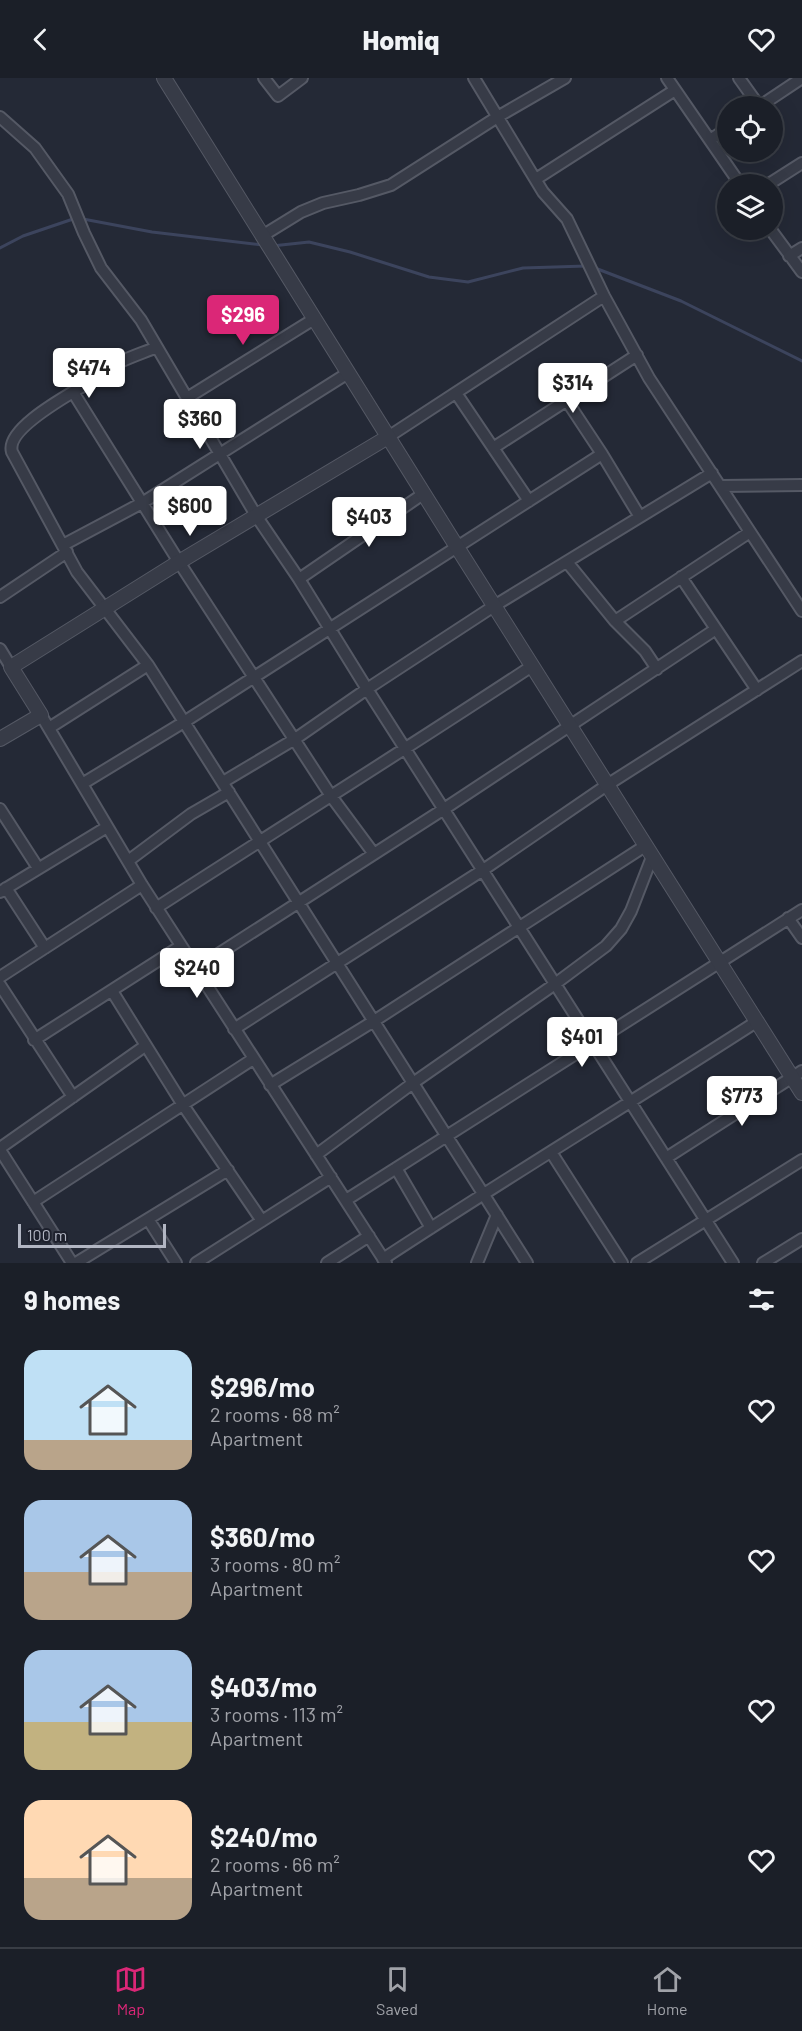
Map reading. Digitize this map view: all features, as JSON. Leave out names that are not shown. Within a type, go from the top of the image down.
[{"type":"street","points":[[164,78],[756,1022],[797,1074],[802,1093]]},
{"type":"street","points":[[264,78],[278,96],[302,78]]},
{"type":"street","points":[[474,78],[550,202],[567,219],[604,296],[649,378],[802,611]]},
{"type":"street","points":[[262,236],[301,212],[323,203],[391,185],[565,78]]},
{"type":"street","points":[[739,78],[752,96]]},
{"type":"street","points":[[775,96],[802,78]]},
{"type":"street","points":[[536,179],[673,82],[733,174]]},
{"type":"street","points":[[0,117],[34,147],[68,194],[101,268],[141,320],[257,517],[299,579],[733,1263]]},
{"type":"street","points":[[710,140],[717,135]]},
{"type":"street","points":[[783,176],[802,164]]},
{"type":"street","points":[[778,240],[802,272]]},
{"type":"street","points":[[789,256],[802,248]]},
{"type":"street","points":[[11,667],[179,562],[388,437],[604,296]]},
{"type":"street","points":[[187,398],[314,319]]},
{"type":"street","points":[[157,348],[105,370],[42,411],[14,439],[11,448],[78,572],[148,665],[527,1263]]},
{"type":"street","points":[[493,448],[637,356]]},
{"type":"street","points":[[0,597],[65,548],[220,455],[348,373]]},
{"type":"street","points":[[73,392],[179,562],[331,796],[374,854]]},
{"type":"street","points":[[456,393],[529,501]]},
{"type":"street","points":[[567,401],[640,517]]},
{"type":"street","points":[[82,784],[255,677],[602,454]]},
{"type":"street","points":[[128,861],[226,787],[367,689],[494,606],[712,472]]},
{"type":"street","points":[[721,486],[802,485]]},
{"type":"street","points":[[299,579],[423,494]]},
{"type":"street","points":[[615,621],[750,531]]},
{"type":"street","points":[[567,562],[615,621],[645,651],[657,669]]},
{"type":"street","points":[[681,578],[757,690]]},
{"type":"street","points":[[195,969],[444,809],[716,629]]},
{"type":"street","points":[[0,649],[156,908],[385,1261],[483,1194],[631,1103],[756,1022]]},
{"type":"street","points":[[234,1029],[483,870],[607,786],[802,661]]},
{"type":"street","points":[[49,728],[148,665]]},
{"type":"street","points":[[156,908],[260,840],[406,750],[532,666]]},
{"type":"street","points":[[0,739],[41,715]]},
{"type":"street","points":[[0,809],[38,868]]},
{"type":"street","points":[[45,948],[3,890],[107,827]]},
{"type":"street","points":[[270,1085],[519,928],[649,851]]},
{"type":"street","points":[[316,1155],[413,1083],[598,953],[614,939],[631,912],[649,851]]},
{"type":"street","points":[[0,977],[142,885]]},
{"type":"street","points":[[346,1200],[802,910]]},
{"type":"street","points":[[788,918],[802,938]]},
{"type":"street","points":[[34,1040],[181,946]]},
{"type":"street","points":[[0,986],[73,1097]]},
{"type":"street","points":[[112,991],[144,1046],[262,1221]]},
{"type":"street","points":[[144,1046],[0,1149],[74,1263],[228,1170]]},
{"type":"street","points":[[33,1202],[253,1059]]},
{"type":"street","points":[[666,1158],[797,1074]]},
{"type":"street","points":[[551,1152],[622,1263]]},
{"type":"street","points":[[637,1263],[802,1160]]},
{"type":"street","points":[[396,1168],[431,1228]]},
{"type":"street","points":[[196,1263],[331,1177]]},
{"type":"street","points":[[477,1263],[497,1215]]},
{"type":"street","points":[[148,1219],[176,1263]]},
{"type":"street","points":[[327,1263],[369,1236]]},
{"type":"street","points":[[763,1263],[802,1239]]},
{"type":"waterway","points":[[0,248],[23,236],[76,218]]},
{"type":"waterway","points":[[83,219],[152,232],[263,245]]},
{"type":"waterway","points":[[272,246],[309,242],[350,252],[429,277],[468,282],[523,268],[586,266]]},
{"type":"waterway","points":[[595,268],[681,301],[802,361]]}]
